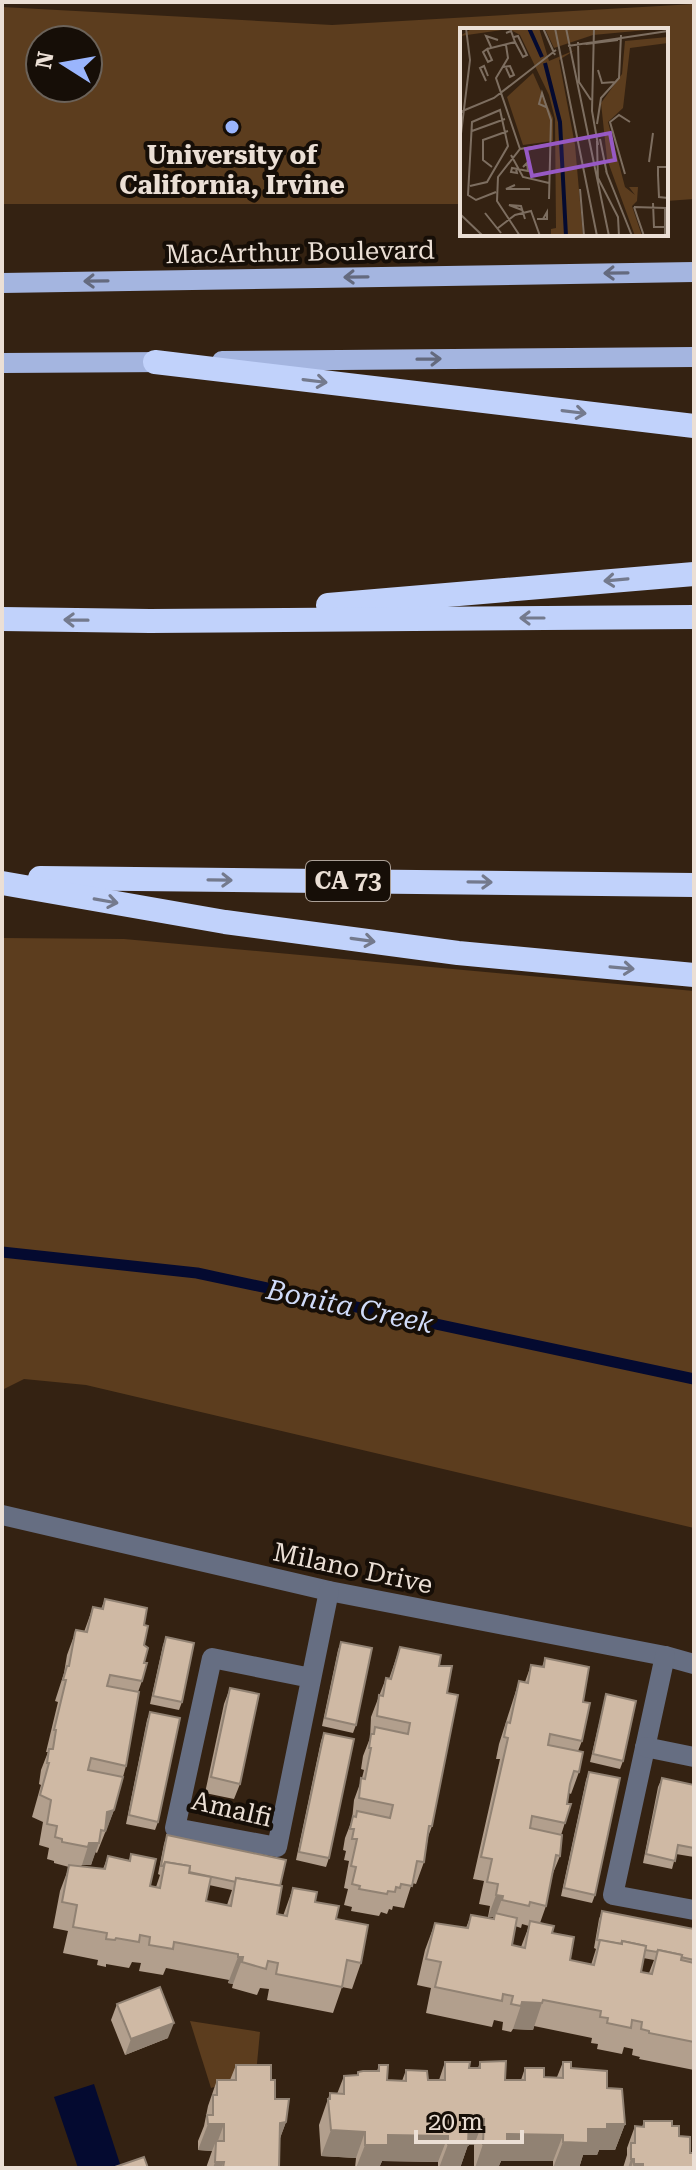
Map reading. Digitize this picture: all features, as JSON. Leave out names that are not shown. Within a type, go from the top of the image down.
[{"type":"highway","points":[[155,362],[694,426]]},
{"type":"highway","points":[[150,621],[694,574]]},
{"type":"highway","points":[[2,619],[150,621],[694,617]]},
{"type":"highway","points":[[2,880],[225,922],[458,953],[694,975]]},
{"type":"highway","name":"CA 73","points":[[2,880],[694,885]]},
{"type":"main road","name":"MacArthur Boulevard","points":[[2,283],[694,272]]},
{"type":"main road","points":[[2,363],[694,357]]},
{"type":"street","name":"Milano Drive","points":[[2,1515],[329,1591],[694,1664]]},
{"type":"street","name":"Amalfi","points":[[311,1678],[212,1658],[175,1828],[277,1847],[329,1591]]},
{"type":"street","points":[[665,1656],[613,1895],[694,1910]]},
{"type":"street","points":[[645,1747],[694,1757]]},
{"type":"shaded area","name":"University of California, Irvine","points":[[694,4],[694,199],[668,201],[668,28],[460,28],[460,204],[2,204],[2,7],[332,25]]},
{"type":"shaded area","points":[[2,938],[124,939],[694,991],[694,1528],[86,1385],[24,1379],[2,1390]]},
{"type":"shaded area","points":[[190,2021],[260,2032],[256,2074],[211,2088]]},
{"type":"water","points":[[94,2084],[121,2167],[78,2168],[54,2097]]},
{"type":"building","points":[[105,1599],[147,1608],[144,1625],[148,1626],[144,1645],[148,1648],[144,1663],[147,1663],[142,1681],[110,1675],[107,1686],[139,1692],[126,1766],[91,1758],[88,1770],[123,1777],[114,1810],[107,1812],[105,1831],[101,1830],[99,1843],[89,1843],[88,1847],[62,1842],[62,1839],[55,1837],[57,1826],[47,1824],[51,1800],[40,1795],[49,1763],[49,1749],[53,1749],[54,1730],[66,1680],[63,1680],[75,1633],[76,1630],[87,1632],[93,1607],[103,1609]]},
{"type":"building","points":[[166,1637],[194,1643],[182,1702],[153,1696]]},
{"type":"building","points":[[341,1642],[372,1648],[356,1725],[325,1718]]},
{"type":"building","points":[[400,1647],[441,1655],[439,1666],[452,1666],[447,1693],[458,1695],[424,1862],[417,1861],[412,1886],[401,1884],[395,1892],[388,1891],[387,1894],[359,1889],[360,1886],[352,1884],[356,1867],[351,1866],[357,1839],[352,1839],[354,1829],[350,1829],[357,1811],[390,1818],[393,1805],[359,1798],[361,1778],[365,1779],[371,1734],[374,1734],[375,1727],[408,1734],[410,1723],[377,1716],[379,1695],[383,1696],[386,1678],[391,1679]]},
{"type":"building","points":[[545,1658],[589,1667],[583,1702],[590,1703],[582,1741],[550,1734],[548,1745],[583,1752],[579,1772],[574,1771],[570,1784],[567,1804],[571,1804],[565,1823],[532,1816],[530,1828],[562,1835],[560,1856],[556,1855],[546,1906],[530,1902],[529,1906],[502,1900],[503,1896],[496,1895],[498,1884],[487,1882],[492,1859],[481,1857],[508,1738],[504,1737],[507,1722],[510,1723],[519,1681],[528,1683],[531,1665],[544,1667]]},
{"type":"building","points":[[230,1688],[259,1694],[240,1784],[211,1777]]},
{"type":"building","points":[[606,1694],[636,1701],[623,1761],[593,1754]]},
{"type":"building","points":[[150,1712],[180,1718],[158,1822],[129,1815]]},
{"type":"building","points":[[324,1733],[354,1739],[329,1858],[299,1852]]},
{"type":"building","points":[[589,1772],[620,1778],[595,1895],[564,1888]]},
{"type":"building","points":[[662,1778],[694,1785],[694,1848],[678,1845],[675,1861],[646,1854]]},
{"type":"building","points":[[167,1835],[286,1860],[280,1886],[236,1878],[236,1882],[189,1872],[190,1866],[165,1862],[161,1866]]},
{"type":"building","points":[[131,1854],[156,1859],[150,1886],[160,1888],[165,1862],[190,1866],[189,1873],[211,1877],[206,1901],[231,1906],[236,1878],[282,1886],[277,1914],[287,1916],[293,1888],[317,1892],[315,1902],[339,1906],[336,1919],[368,1925],[361,1963],[347,1960],[342,1987],[276,1974],[278,1963],[268,1961],[266,1969],[242,1962],[243,1957],[238,1957],[238,1954],[174,1942],[173,1949],[149,1945],[150,1937],[140,1935],[139,1942],[106,1939],[107,1933],[73,1927],[77,1905],[62,1902],[69,1865],[105,1869],[108,1856],[130,1861]]},
{"type":"building","points":[[602,1911],[694,1929],[694,1960],[658,1950],[645,1950],[646,1946],[622,1941],[621,1944],[597,1940]]},
{"type":"building","points":[[495,1913],[517,1918],[512,1945],[525,1948],[530,1921],[554,1926],[552,1933],[574,1937],[570,1960],[594,1965],[600,1940],[646,1946],[641,1972],[652,1974],[658,1950],[682,1955],[681,1960],[694,1963],[694,2042],[649,2033],[641,2029],[642,2022],[632,2020],[631,2028],[607,2023],[608,2018],[600,2017],[601,2011],[543,2000],[542,2003],[522,2002],[521,2006],[511,2004],[513,1996],[503,1994],[502,2001],[435,1987],[441,1962],[426,1959],[435,1923],[468,1928],[471,1915],[494,1919]]},
{"type":"building","points":[[160,1987],[174,2023],[131,2039],[117,2004]]},
{"type":"building","points":[[506,2061],[505,2080],[525,2080],[525,2068],[544,2068],[544,2077],[563,2078],[563,2062],[571,2062],[571,2068],[607,2071],[607,2088],[622,2089],[625,2124],[607,2124],[607,2129],[588,2129],[588,2143],[563,2142],[563,2135],[507,2134],[507,2144],[483,2144],[484,2119],[469,2118],[468,2145],[448,2144],[448,2136],[388,2135],[388,2145],[365,2145],[365,2132],[331,2130],[328,2099],[330,2093],[344,2094],[344,2076],[379,2071],[379,2065],[388,2065],[387,2080],[406,2081],[406,2070],[427,2071],[428,2080],[445,2080],[445,2062],[470,2062],[469,2068],[480,2068],[480,2062]]},
{"type":"building","points":[[236,2065],[271,2065],[275,2099],[289,2099],[286,2122],[280,2123],[279,2168],[223,2168],[224,2162],[215,2162],[216,2141],[224,2141],[224,2124],[208,2124],[207,2115],[213,2115],[217,2080],[236,2080]]},
{"type":"building","points":[[644,2121],[672,2121],[672,2126],[679,2126],[679,2136],[690,2137],[694,2168],[643,2168],[643,2164],[634,2164],[631,2143],[635,2143],[635,2126],[644,2127]]},
{"type":"building","points":[[144,2157],[148,2168],[115,2168],[115,2167]]},
{"type":"waterway","name":"Bonita Creek","points":[[2,1252],[197,1273],[694,1379]]},
{"type":"place","name":"University of California, Irvine","points":[[232,127]]}]
